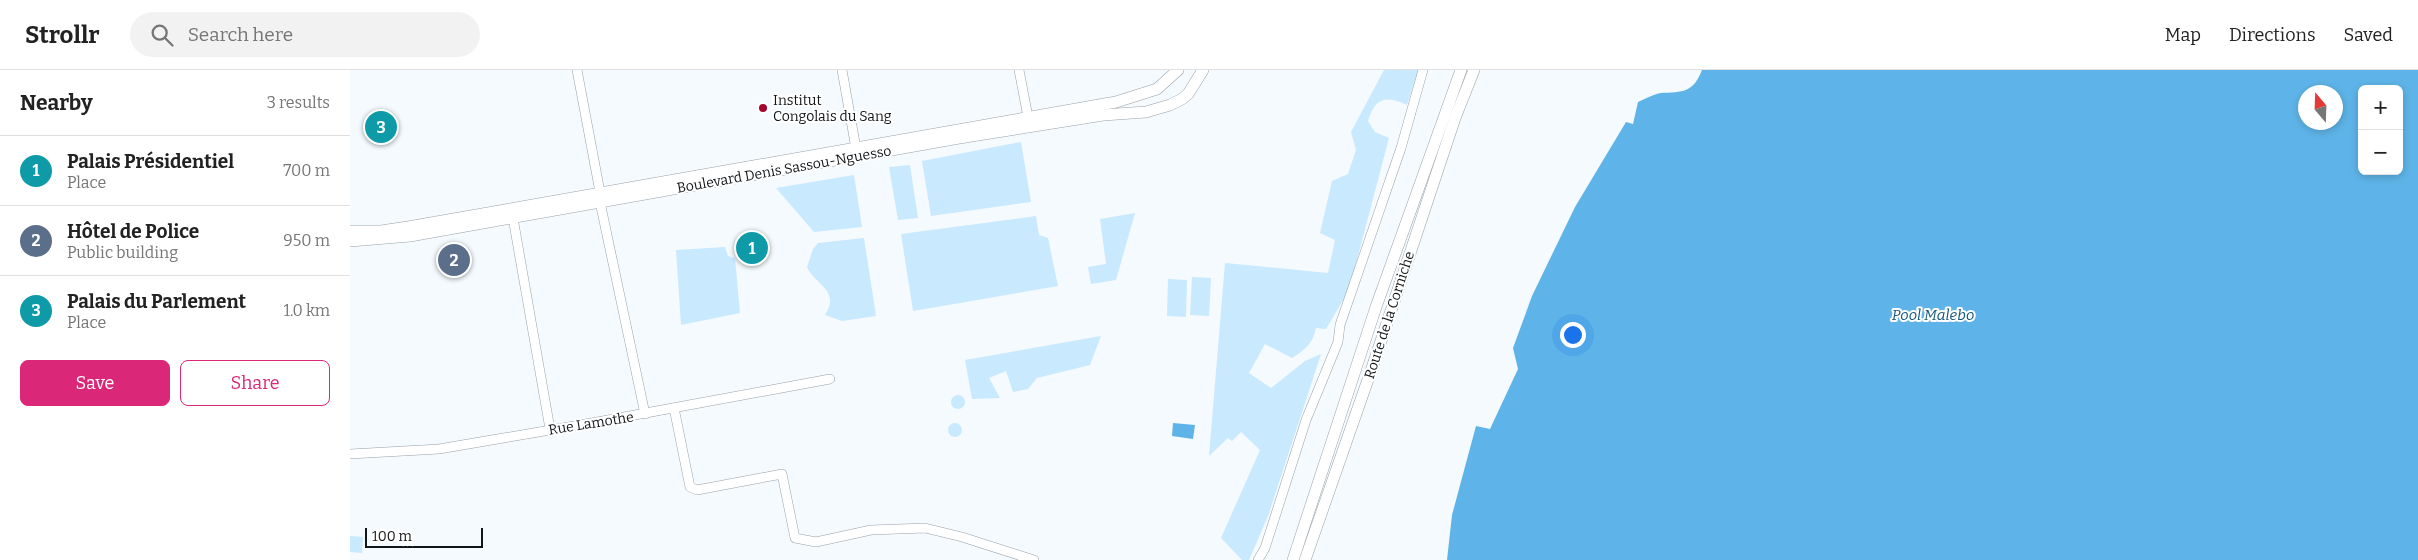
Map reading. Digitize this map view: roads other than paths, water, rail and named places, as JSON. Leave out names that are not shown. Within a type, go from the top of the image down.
[{"type":"main road","name":"Boulevard Denis Sassou-Nguesso","points":[[856,152],[1143,95],[1165,84],[1178,70]]},
{"type":"main road","name":"Boulevard Denis Sassou-Nguesso","points":[[350,231],[381,231],[408,227],[600,197],[856,152],[1083,118],[1152,111],[1170,105],[1188,94],[1203,70]]},
{"type":"main road","name":"Route de la Corniche","points":[[1293,560],[1376,306],[1461,70]]},
{"type":"main road","name":"Route de la Corniche","points":[[1305,560],[1372,368],[1455,118],[1474,70]]},
{"type":"main road","name":"Boulevard Denis Sassou-Nguesso","points":[[350,241],[403,238],[513,218],[600,197]]},
{"type":"street","points":[[577,70],[600,197],[644,414]]},
{"type":"street","points":[[842,70],[856,152]]},
{"type":"street","points":[[1019,70],[1028,117]]},
{"type":"street","points":[[1258,560],[1265,548],[1306,420],[1338,342],[1340,325],[1401,148],[1423,70]]},
{"type":"street","points":[[513,218],[550,429]]},
{"type":"street","name":"Rue Lamothe","points":[[350,454],[439,448],[644,414],[830,378]]},
{"type":"street","points":[[674,408],[690,487],[697,490],[782,474],[795,538],[816,542],[871,530],[925,528],[1034,560]]},
{"type":"water","name":"Pool Malebo","points":[[1702,70],[2418,70],[2418,560],[1447,560],[1452,515],[1476,426],[1490,429],[1518,369],[1513,348],[1532,296],[1575,207],[1626,122],[1633,124],[1638,102],[1652,95],[1686,90],[1695,83]]},
{"type":"water","points":[[1173,423],[1195,425],[1193,439],[1172,436]]},
{"type":"place","name":"Institut Congolais du Sang","points":[[763,108]]},
{"type":"place","name":"Palais du Parlement","points":[[381,127]]},
{"type":"place","name":"Palais Présidentiel","points":[[752,248]]},
{"type":"place","name":"Hôtel de Police","points":[[454,260]]}]
